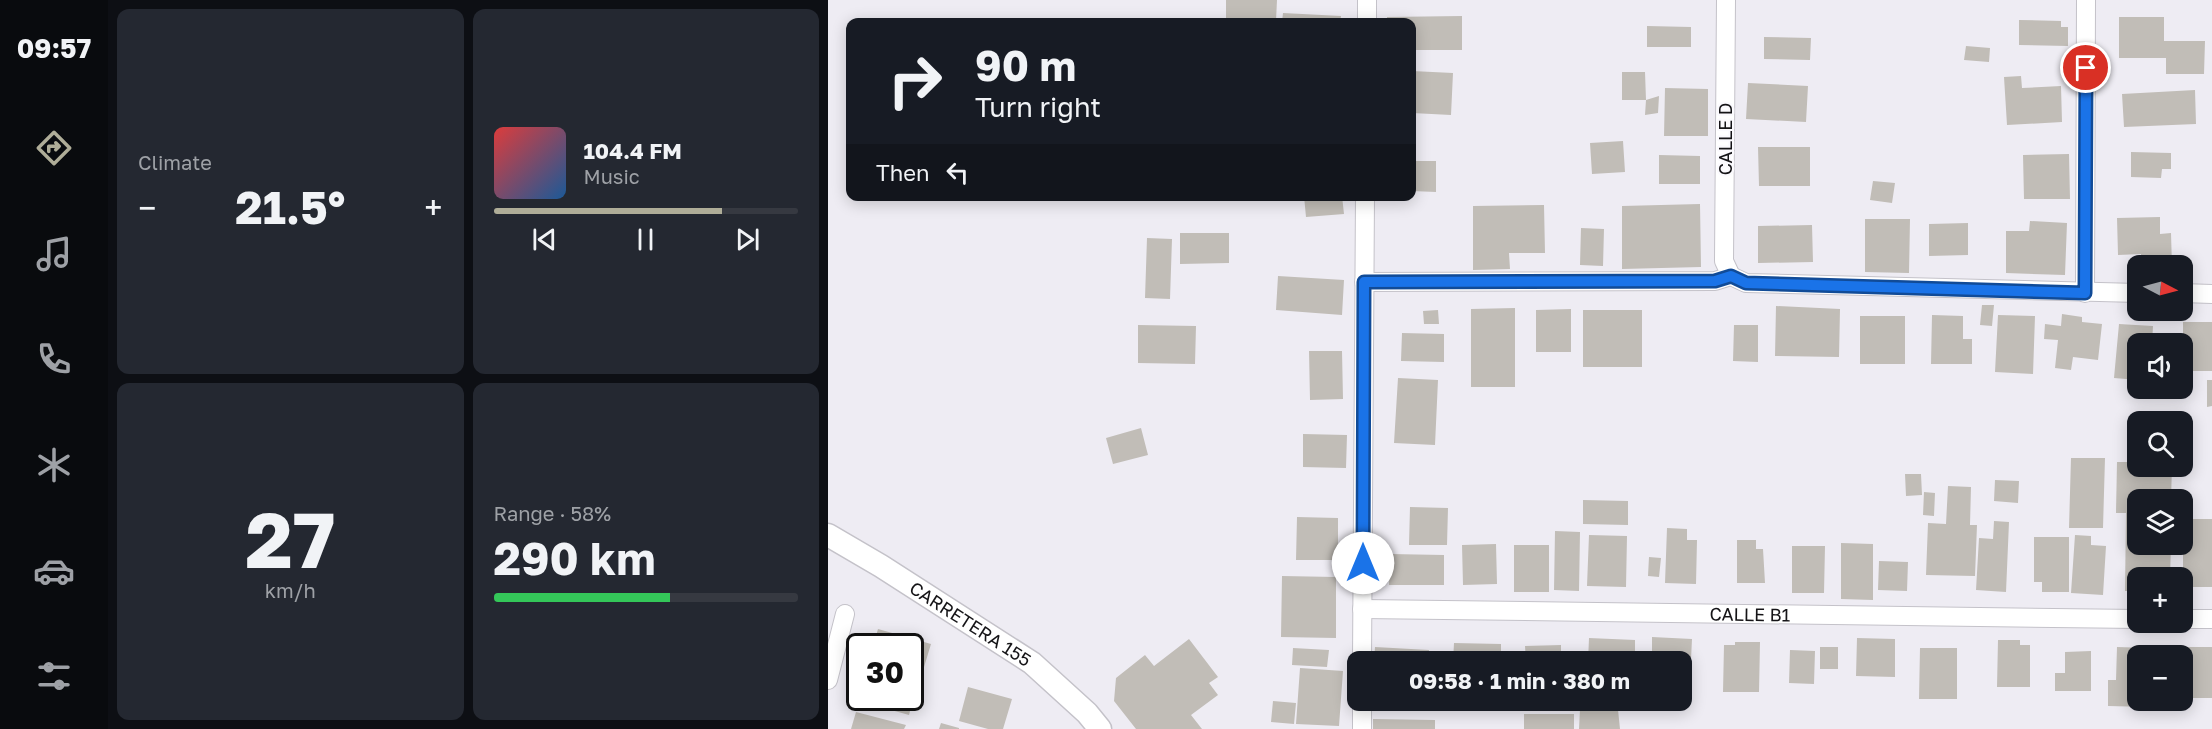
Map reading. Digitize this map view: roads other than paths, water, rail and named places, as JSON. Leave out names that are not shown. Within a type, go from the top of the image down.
[{"type":"street","points":[[1367,18],[1368,0]]},
{"type":"street","name":"CALLE D","points":[[1726,0],[1724,261],[1731,276]]},
{"type":"street","points":[[2085,293],[2086,0]]},
{"type":"street","points":[[1362,651],[1365,201]]},
{"type":"street","points":[[1364,282],[1715,281],[1731,276],[1746,283],[2127,293]]},
{"type":"street","points":[[2193,293],[2212,294]]},
{"type":"street","name":"CARRETERA 155","points":[[828,535],[881,566],[1032,663],[1087,713],[1100,729]]},
{"type":"street","name":"CALLE B1","points":[[1362,609],[2127,619]]},
{"type":"street","points":[[828,680],[845,614]]},
{"type":"street","points":[[2193,619],[2212,620]]},
{"type":"street","points":[[1362,711],[1362,729]]}]
